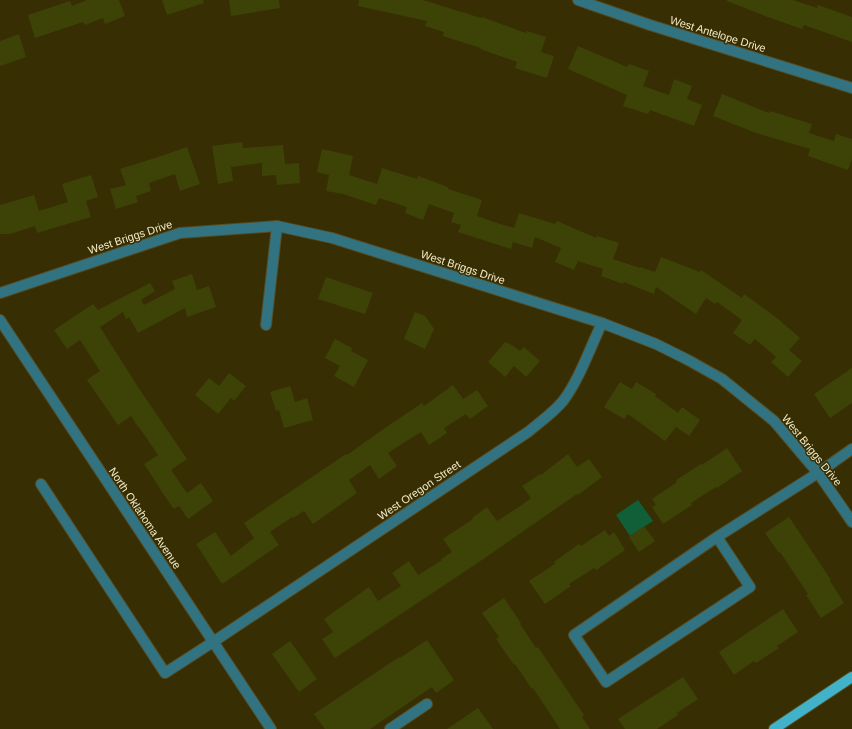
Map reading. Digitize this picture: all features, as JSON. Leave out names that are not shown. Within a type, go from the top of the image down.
[{"type":"main road","points":[[774,729],[852,677]]},
{"type":"street","name":"West Antelope Drive","points":[[578,0],[650,25],[852,88]]},
{"type":"street","name":"West Briggs Drive","points":[[0,293],[180,233],[278,226],[332,238],[602,323],[656,344],[688,360],[722,379],[774,422],[818,473],[852,522]]},
{"type":"street","points":[[266,325],[278,226]]},
{"type":"street","name":"North Oklahoma Avenue","points":[[0,320],[270,729]]},
{"type":"street","name":"West Oregon Street","points":[[40,484],[165,673],[522,436],[549,416],[574,385],[602,323]]},
{"type":"street","points":[[717,537],[750,587],[606,682],[574,635],[717,537],[852,450]]},
{"type":"street","points":[[390,729],[427,704]]},
{"type":"green space","points":[[638,500],[653,521],[630,536],[616,515]]},
{"type":"building","points":[[87,0],[119,0],[125,16],[105,24],[103,18],[85,25],[83,22],[35,38],[28,15],[70,1],[72,6]]},
{"type":"building","points":[[162,0],[203,0],[204,3],[167,15]]},
{"type":"building","points":[[229,0],[279,0],[280,8],[231,16]]},
{"type":"building","points":[[359,0],[423,0],[481,18],[482,17],[526,33],[527,31],[546,37],[541,52],[554,56],[547,78],[515,68],[517,62],[480,49],[481,48],[443,36],[444,32],[425,26],[427,21],[358,6]]},
{"type":"building","points":[[727,0],[793,0],[817,8],[818,5],[852,17],[852,42],[804,25],[802,29],[765,16]]},
{"type":"building","points":[[19,34],[26,57],[0,66],[0,41]]},
{"type":"building","points":[[578,46],[627,67],[629,64],[649,71],[643,86],[669,95],[674,79],[692,86],[687,99],[702,105],[694,126],[650,110],[648,114],[623,106],[627,95],[568,69]]},
{"type":"building","points":[[722,94],[769,113],[770,111],[812,124],[809,133],[834,141],[836,134],[852,139],[852,159],[848,170],[808,156],[810,149],[756,133],[713,116]]},
{"type":"building","points":[[242,142],[243,148],[283,145],[285,164],[299,163],[300,183],[277,185],[276,175],[262,176],[262,163],[231,167],[233,181],[218,184],[212,146]]},
{"type":"building","points":[[187,147],[200,184],[180,191],[175,174],[149,183],[151,191],[136,196],[138,202],[116,209],[110,189],[126,185],[120,169]]},
{"type":"building","points":[[322,149],[353,156],[349,175],[377,184],[382,168],[417,179],[418,176],[448,187],[448,189],[482,200],[477,216],[500,224],[514,228],[519,213],[555,224],[557,221],[596,238],[597,236],[619,243],[613,259],[655,272],[661,257],[700,272],[701,270],[742,298],[744,294],[777,318],[800,338],[789,350],[802,361],[788,377],[771,362],[776,357],[755,339],[750,345],[733,333],[742,320],[717,302],[715,304],[706,298],[696,314],[656,287],[654,294],[624,282],[623,284],[601,276],[603,269],[578,261],[574,270],[555,262],[561,248],[535,237],[532,248],[513,242],[511,249],[458,232],[461,225],[451,222],[454,213],[429,204],[423,220],[405,213],[407,207],[379,198],[376,205],[343,194],[326,191],[329,175],[317,172]]},
{"type":"building","points":[[91,175],[98,197],[86,201],[91,217],[37,233],[35,226],[10,234],[0,234],[0,205],[34,195],[39,211],[68,202],[62,184]]},
{"type":"building","points":[[192,274],[197,290],[209,286],[216,307],[187,317],[185,308],[138,333],[129,317],[126,319],[123,312],[100,327],[140,390],[187,459],[171,470],[187,493],[201,483],[213,501],[188,519],[179,506],[174,509],[144,464],[158,455],[139,427],[131,416],[118,425],[87,380],[100,371],[80,340],[67,349],[54,330],[93,304],[98,310],[150,283],[155,291],[141,300],[144,305],[175,289],[172,281]]},
{"type":"building","points":[[326,277],[373,293],[365,314],[318,299]]},
{"type":"building","points":[[415,312],[425,316],[434,329],[425,349],[404,339]]},
{"type":"building","points":[[335,339],[352,348],[351,351],[368,360],[354,387],[334,376],[340,366],[325,358]]},
{"type":"building","points":[[505,342],[520,351],[524,347],[540,361],[526,377],[514,366],[505,377],[488,362]]},
{"type":"building","points":[[852,368],[852,403],[830,418],[814,394]]},
{"type":"building","points":[[229,373],[246,386],[234,401],[231,398],[218,414],[195,395],[209,378],[219,386]]},
{"type":"building","points":[[620,382],[632,389],[636,382],[656,394],[655,396],[678,413],[682,407],[700,420],[689,436],[676,427],[665,441],[628,414],[624,419],[604,407]]},
{"type":"building","points":[[453,385],[463,399],[477,390],[488,406],[470,419],[466,414],[444,428],[447,433],[429,445],[421,432],[388,453],[397,466],[379,479],[370,465],[349,480],[357,493],[313,524],[304,511],[293,518],[292,517],[270,532],[279,545],[222,584],[196,544],[215,532],[231,556],[254,538],[244,523],[422,403],[424,406]]},
{"type":"building","points":[[290,386],[295,402],[307,398],[313,420],[284,428],[279,410],[276,411],[270,392]]},
{"type":"building","points":[[727,448],[742,471],[691,503],[692,505],[663,524],[652,507],[656,505],[652,499],[677,482],[676,480]]},
{"type":"building","points":[[568,454],[577,467],[589,459],[602,477],[578,495],[577,494],[476,564],[335,658],[322,639],[333,632],[324,619],[369,587],[378,601],[401,586],[392,573],[409,561],[418,575],[442,560],[441,559],[452,552],[443,539],[473,519],[472,518],[487,507],[497,521],[519,507],[531,498],[522,486],[540,474],[541,475]]},
{"type":"building","points":[[789,517],[831,580],[830,581],[844,603],[821,618],[806,595],[808,594],[780,552],[779,553],[765,533]]},
{"type":"building","points":[[644,526],[655,541],[639,552],[629,537]]},
{"type":"building","points":[[605,530],[609,536],[614,532],[625,550],[596,570],[594,568],[569,584],[571,586],[545,604],[529,581],[555,564],[554,562],[579,544],[581,546]]},
{"type":"building","points":[[504,598],[536,648],[538,647],[584,715],[582,717],[590,729],[560,729],[533,688],[532,689],[496,639],[499,637],[482,613]]},
{"type":"building","points":[[783,609],[798,632],[777,646],[779,648],[756,663],[754,661],[734,675],[719,652]]},
{"type":"building","points":[[427,640],[454,680],[436,693],[432,687],[370,729],[325,729],[314,714]]},
{"type":"building","points":[[290,641],[317,679],[299,692],[272,654]]},
{"type":"building","points":[[683,677],[698,699],[657,729],[625,729],[618,719]]},
{"type":"building","points":[[478,708],[493,729],[447,729]]}]
